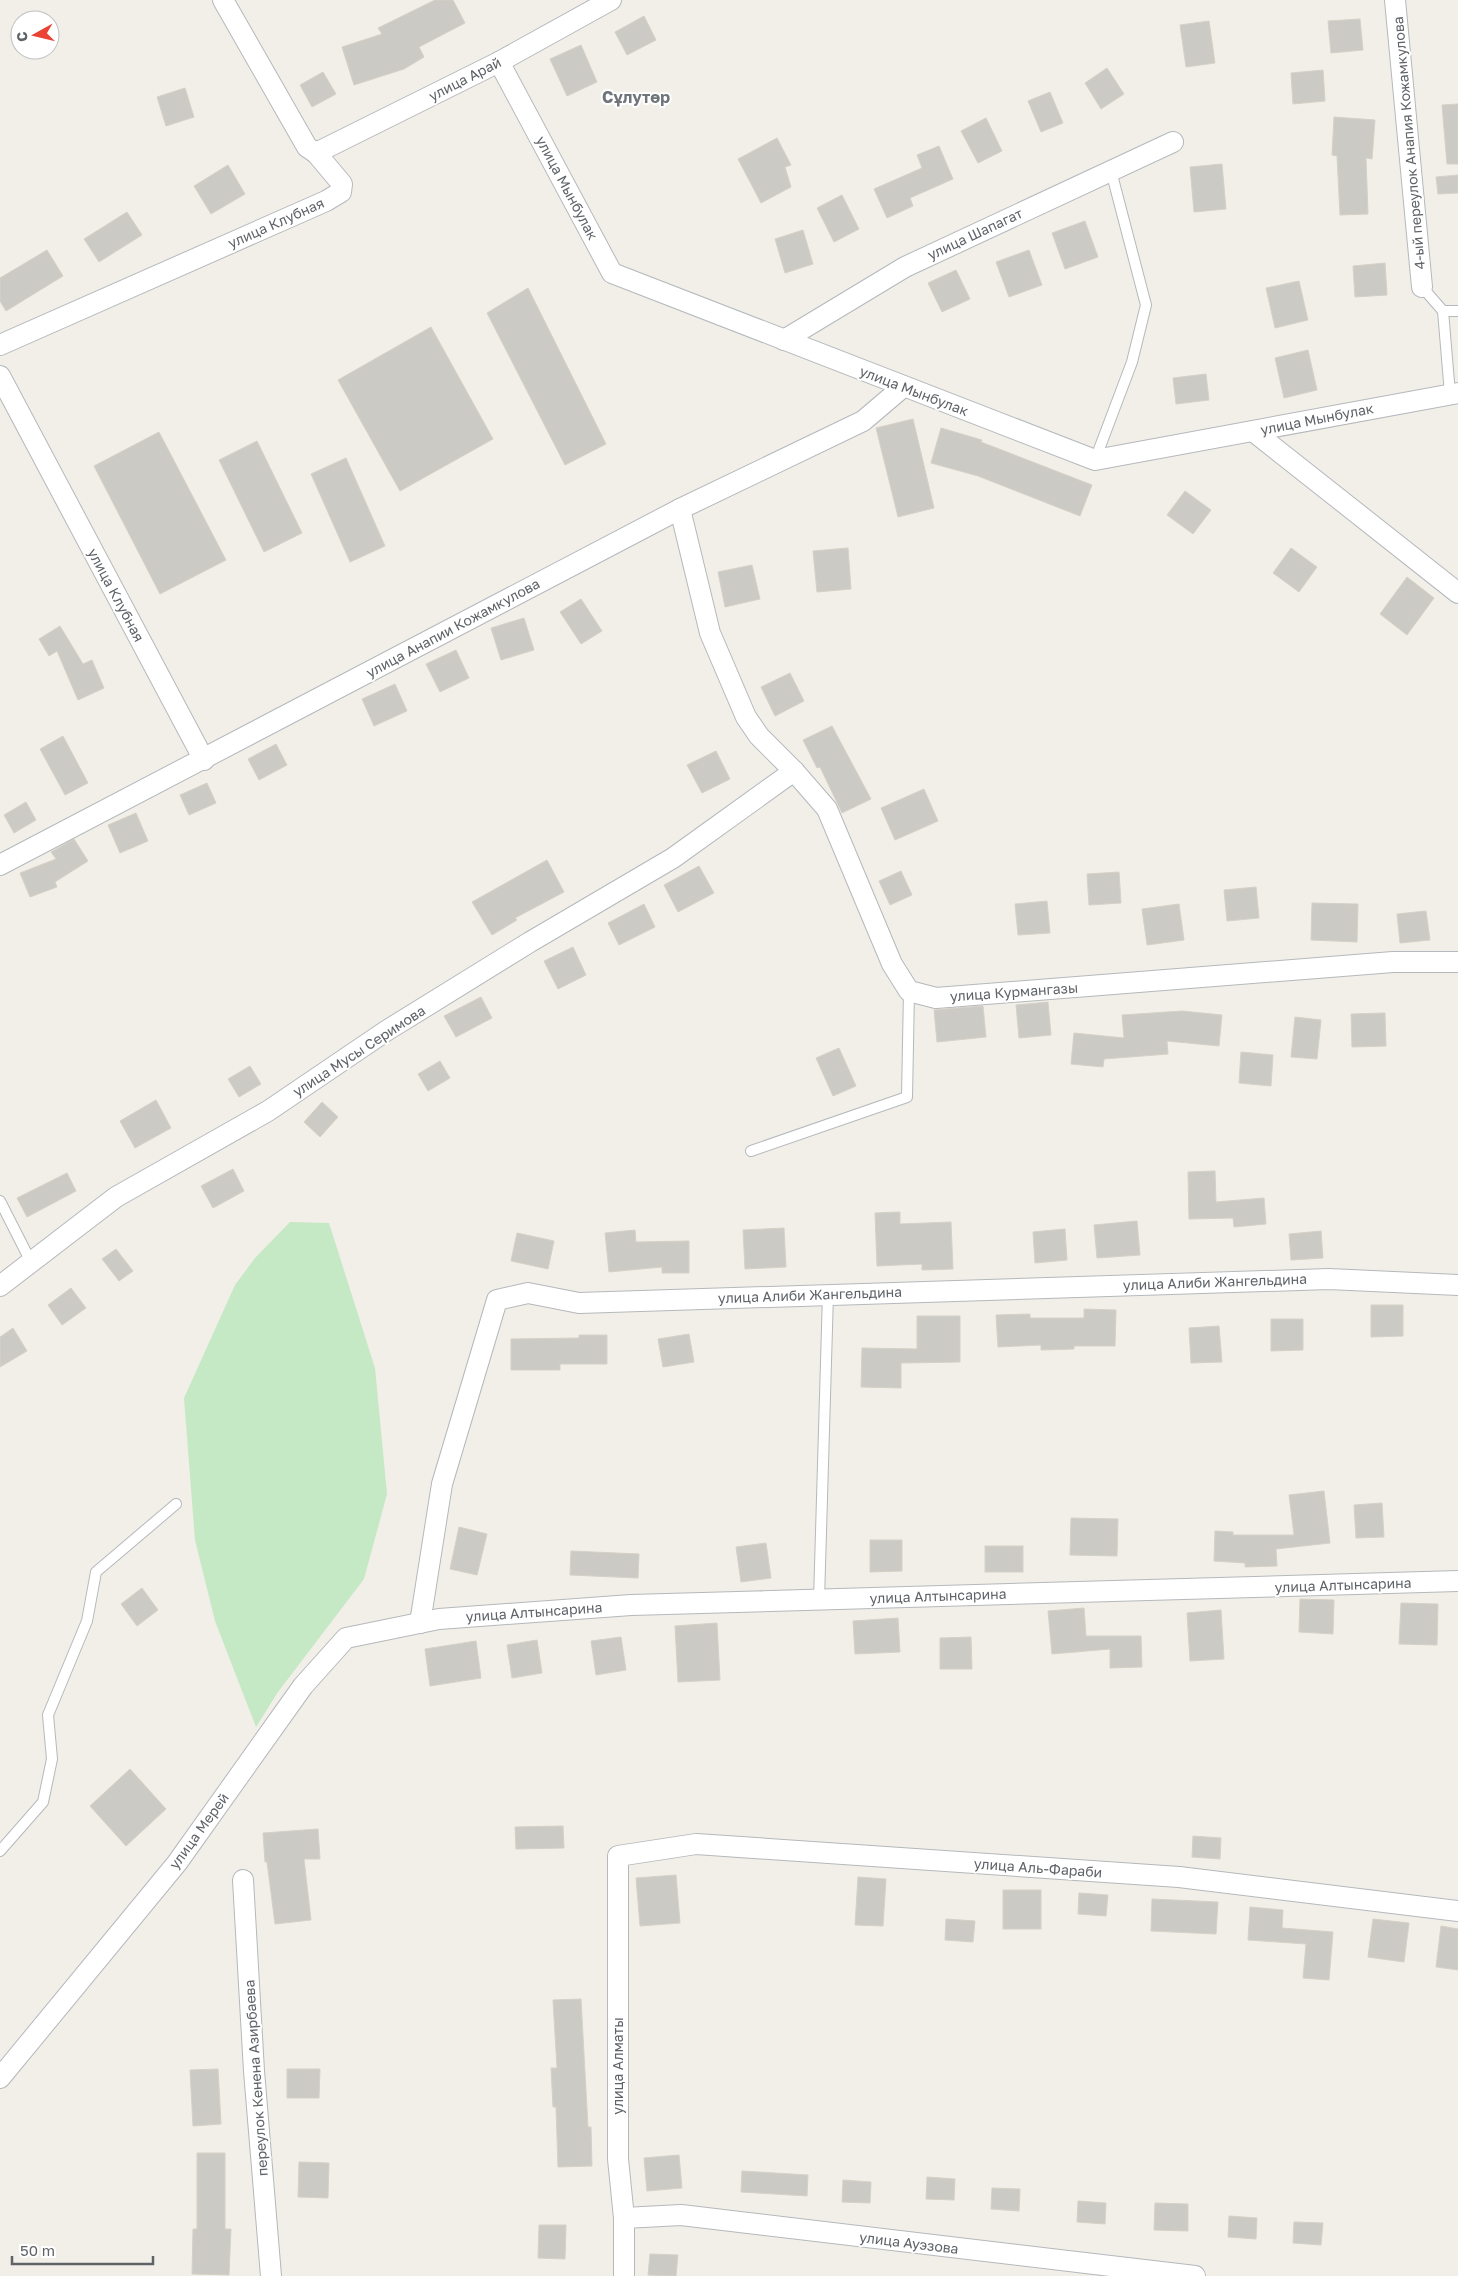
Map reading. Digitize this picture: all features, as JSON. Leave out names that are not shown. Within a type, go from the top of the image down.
[{"type":"street","name":"улица Клубная","points":[[0,344],[317,205],[342,192],[342,184],[316,153],[307,146],[223,0]]},
{"type":"street","name":"улица Арай","points":[[316,153],[499,62],[611,0]]},
{"type":"street","name":"4-ый переулок Анапия Кожамкулова","points":[[1396,0],[1422,287]]},
{"type":"street","name":"улица Мынбулак","points":[[499,62],[612,272],[903,387],[1095,460],[1454,393]]},
{"type":"street","name":"улица Шапагат","points":[[784,340],[905,267],[1173,142]]},
{"type":"street","name":"улица Клубная","points":[[0,376],[204,760]]},
{"type":"street","name":"улица Анапии Кожамкулова","points":[[0,865],[204,760],[680,509],[863,421],[903,387]]},
{"type":"street","points":[[1253,431],[1458,593]]},
{"type":"street","points":[[680,509],[710,633],[746,716],[759,736],[794,771],[827,809],[892,964],[909,991]]},
{"type":"street","name":"улица Мусы Серимова","points":[[0,1286],[116,1197],[268,1111],[395,1026],[530,942],[673,858],[723,824],[794,771]]},
{"type":"street","name":"улица Курмангазы","points":[[909,991],[936,998],[1393,962],[1458,962]]},
{"type":"street","name":"улица Алиби Жангельдина","points":[[420,1623],[442,1484],[497,1300],[528,1293],[579,1303],[1329,1279],[1458,1285]]},
{"type":"street","name":"улица Алтынсарина","points":[[420,1623],[439,1619],[631,1605],[1458,1581]]},
{"type":"street","name":"улица Мерей","points":[[0,2078],[177,1862],[303,1686],[346,1638],[420,1623]]},
{"type":"street","name":"улица Аль-Фараби","points":[[618,1856],[696,1844],[1179,1877],[1458,1911]]},
{"type":"street","name":"улица Алматы","points":[[618,1856],[618,2158],[624,2218],[624,2276]]},
{"type":"street","name":"переулок Кенена Азирбаева","points":[[243,1880],[254,2071],[271,2276]]},
{"type":"street","name":"улица Ауэзова","points":[[624,2218],[681,2215],[1195,2276]]},
{"type":"lane","points":[[1095,460],[1132,362],[1146,306],[1111,171]]},
{"type":"lane","points":[[1422,287],[1443,311],[1454,393]]},
{"type":"lane","points":[[1443,311],[1458,311]]},
{"type":"lane","points":[[751,1151],[907,1097],[909,991]]},
{"type":"lane","points":[[0,1201],[30,1262]]},
{"type":"lane","points":[[819,1600],[828,1294]]},
{"type":"lane","points":[[0,1851],[43,1802],[52,1759],[48,1715],[87,1621],[96,1572],[176,1504]]},
{"type":"green space","points":[[290,1222],[329,1223],[375,1368],[387,1494],[364,1579],[278,1692],[256,1727],[215,1621],[195,1540],[184,1398],[235,1285],[255,1258]]},
{"type":"building","points":[[435,0],[453,0],[465,23],[419,47],[424,57],[404,69],[354,85],[342,47],[382,34],[378,28]]},
{"type":"building","points":[[644,16],[656,40],[627,55],[615,32]]},
{"type":"building","points":[[1360,19],[1363,50],[1331,53],[1328,21]]},
{"type":"building","points":[[1209,21],[1215,63],[1186,67],[1180,25]]},
{"type":"building","points":[[581,45],[597,82],[567,96],[550,59]]},
{"type":"building","points":[[1107,68],[1124,94],[1101,109],[1085,83]]},
{"type":"building","points":[[1323,70],[1325,101],[1293,104],[1291,73]]},
{"type":"building","points":[[323,72],[336,94],[312,107],[300,85]]},
{"type":"building","points":[[185,88],[194,117],[166,126],[157,97]]},
{"type":"building","points":[[1050,92],[1063,123],[1041,132],[1028,101]]},
{"type":"building","points":[[1458,104],[1458,164],[1447,164],[1442,105]]},
{"type":"building","points":[[1334,117],[1375,120],[1372,159],[1366,158],[1368,214],[1340,215],[1337,156],[1332,155]]},
{"type":"building","points":[[986,118],[1002,151],[978,163],[961,131]]},
{"type":"building","points":[[777,138],[791,165],[785,167],[791,187],[761,203],[738,159]]},
{"type":"building","points":[[939,146],[953,179],[910,198],[913,206],[887,218],[874,189],[922,168],[917,155]]},
{"type":"building","points":[[1222,164],[1226,209],[1194,212],[1190,167]]},
{"type":"building","points":[[228,165],[245,194],[211,214],[194,186]]},
{"type":"building","points":[[1458,175],[1458,193],[1438,194],[1436,177]]},
{"type":"building","points":[[842,195],[859,229],[834,242],[817,208]]},
{"type":"building","points":[[127,212],[142,235],[99,262],[84,239]]},
{"type":"building","points":[[1085,221],[1098,257],[1065,269],[1052,233]]},
{"type":"building","points":[[803,230],[813,264],[785,273],[775,239]]},
{"type":"building","points":[[47,250],[63,276],[6,311],[0,301],[0,278]]},
{"type":"building","points":[[1029,250],[1042,285],[1009,297],[996,262]]},
{"type":"building","points":[[1385,263],[1387,295],[1355,297],[1353,266]]},
{"type":"building","points":[[956,270],[970,299],[942,312],[928,283]]},
{"type":"building","points":[[1299,281],[1308,320],[1275,328],[1266,288]]},
{"type":"building","points":[[528,288],[606,444],[565,465],[487,313]]},
{"type":"building","points":[[431,327],[493,439],[400,491],[338,380]]},
{"type":"building","points":[[1308,350],[1317,390],[1284,398],[1275,358]]},
{"type":"building","points":[[1206,374],[1209,400],[1176,404],[1173,378]]},
{"type":"building","points":[[913,419],[934,508],[898,517],[876,428]]},
{"type":"building","points":[[941,428],[982,440],[981,442],[1092,485],[1080,516],[978,476],[931,463]]},
{"type":"building","points":[[159,432],[226,560],[160,594],[94,466]]},
{"type":"building","points":[[257,441],[302,533],[264,552],[219,460]]},
{"type":"building","points":[[346,458],[385,546],[350,562],[311,474]]},
{"type":"building","points":[[1185,491],[1211,510],[1193,534],[1167,515]]},
{"type":"building","points":[[848,548],[851,589],[817,592],[813,551]]},
{"type":"building","points":[[1291,548],[1317,567],[1299,592],[1273,573]]},
{"type":"building","points":[[752,565],[760,599],[725,607],[718,572]]},
{"type":"building","points":[[1407,577],[1434,598],[1407,635],[1380,614]]},
{"type":"building","points":[[581,599],[602,631],[581,644],[560,612]]},
{"type":"building","points":[[524,618],[534,650],[501,660],[491,628]]},
{"type":"building","points":[[60,626],[83,664],[92,660],[104,688],[78,700],[57,651],[49,656],[39,639]]},
{"type":"building","points":[[456,650],[469,678],[440,692],[426,664]]},
{"type":"building","points":[[790,673],[804,701],[775,716],[761,687]]},
{"type":"building","points":[[395,684],[407,711],[374,726],[362,699]]},
{"type":"building","points":[[832,726],[871,799],[842,813],[820,767],[817,768],[803,740]]},
{"type":"building","points":[[63,736],[88,783],[65,795],[40,749]]},
{"type":"building","points":[[276,744],[287,765],[259,780],[248,759]]},
{"type":"building","points":[[716,751],[730,779],[702,793],[687,765]]},
{"type":"building","points":[[207,783],[216,803],[189,815],[180,795]]},
{"type":"building","points":[[924,789],[938,821],[895,840],[881,808]]},
{"type":"building","points":[[26,802],[36,820],[14,833],[4,815]]},
{"type":"building","points":[[136,813],[148,841],[120,853],[108,825]]},
{"type":"building","points":[[74,839],[88,861],[55,882],[57,887],[30,897],[20,873],[56,859],[51,852]]},
{"type":"building","points":[[547,860],[564,892],[515,918],[517,920],[492,935],[472,902]]},
{"type":"building","points":[[699,866],[714,893],[678,912],[664,885]]},
{"type":"building","points":[[901,871],[912,895],[890,905],[879,881]]},
{"type":"building","points":[[1119,872],[1121,903],[1089,905],[1087,874]]},
{"type":"building","points":[[1256,887],[1259,918],[1227,921],[1224,890]]},
{"type":"building","points":[[1047,901],[1050,933],[1018,935],[1015,904]]},
{"type":"building","points":[[1312,903],[1358,904],[1357,942],[1311,940]]},
{"type":"building","points":[[644,904],[655,927],[619,945],[608,923]]},
{"type":"building","points":[[1179,904],[1184,940],[1147,945],[1142,909]]},
{"type":"building","points":[[1426,911],[1430,940],[1400,943],[1397,914]]},
{"type":"building","points":[[573,947],[586,975],[558,989],[544,961]]},
{"type":"building","points":[[481,997],[492,1018],[456,1037],[444,1016]]},
{"type":"building","points":[[1048,1002],[1051,1035],[1019,1038],[1016,1005]]},
{"type":"building","points":[[983,1006],[986,1037],[937,1042],[934,1010]]},
{"type":"building","points":[[1182,1011],[1222,1015],[1219,1046],[1167,1041],[1168,1054],[1104,1059],[1103,1067],[1071,1064],[1074,1033],[1124,1038],[1122,1015]]},
{"type":"building","points":[[1385,1013],[1386,1046],[1352,1047],[1351,1014]]},
{"type":"building","points":[[1295,1017],[1321,1020],[1317,1059],[1291,1057]]},
{"type":"building","points":[[839,1048],[856,1086],[833,1096],[816,1058]]},
{"type":"building","points":[[1241,1052],[1273,1055],[1271,1086],[1239,1083]]},
{"type":"building","points":[[440,1061],[450,1078],[428,1091],[418,1074]]},
{"type":"building","points":[[250,1066],[261,1084],[239,1097],[228,1079]]},
{"type":"building","points":[[156,1100],[171,1128],[135,1148],[120,1121]]},
{"type":"building","points":[[322,1102],[338,1117],[320,1137],[304,1122]]},
{"type":"building","points":[[233,1169],[244,1191],[213,1208],[201,1186]]},
{"type":"building","points":[[1215,1171],[1216,1202],[1264,1198],[1266,1224],[1234,1227],[1233,1218],[1189,1219],[1188,1172]]},
{"type":"building","points":[[67,1173],[76,1191],[27,1217],[17,1198]]},
{"type":"building","points":[[900,1212],[900,1224],[951,1222],[953,1269],[922,1270],[922,1264],[877,1266],[875,1213]]},
{"type":"building","points":[[1137,1221],[1140,1255],[1097,1258],[1094,1225]]},
{"type":"building","points":[[784,1228],[786,1267],[745,1269],[743,1230]]},
{"type":"building","points":[[1065,1229],[1067,1260],[1035,1263],[1033,1232]]},
{"type":"building","points":[[635,1230],[636,1242],[689,1241],[689,1273],[662,1273],[662,1267],[609,1272],[605,1233]]},
{"type":"building","points":[[1321,1231],[1323,1258],[1291,1260],[1289,1234]]},
{"type":"building","points":[[517,1233],[554,1241],[548,1269],[511,1261]]},
{"type":"building","points":[[116,1249],[133,1271],[119,1281],[102,1259]]},
{"type":"building","points":[[71,1288],[86,1308],[62,1325],[48,1305]]},
{"type":"building","points":[[1371,1305],[1403,1305],[1403,1336],[1371,1337]]},
{"type":"building","points":[[1084,1309],[1116,1310],[1115,1346],[1074,1346],[1074,1349],[1041,1350],[1041,1345],[998,1347],[996,1315],[1030,1314],[1030,1318],[1084,1318]]},
{"type":"building","points":[[917,1316],[960,1316],[960,1362],[901,1363],[901,1388],[861,1387],[862,1348],[917,1349]]},
{"type":"building","points":[[1271,1319],[1303,1319],[1303,1350],[1271,1351]]},
{"type":"building","points":[[1219,1326],[1222,1362],[1191,1363],[1189,1328]]},
{"type":"building","points":[[13,1328],[27,1351],[0,1367],[0,1337]]},
{"type":"building","points":[[689,1334],[694,1362],[663,1367],[658,1339]]},
{"type":"building","points":[[579,1335],[607,1335],[607,1364],[560,1364],[560,1370],[511,1370],[511,1339],[579,1338]]},
{"type":"building","points":[[1324,1491],[1330,1543],[1276,1549],[1277,1566],[1245,1567],[1245,1563],[1214,1561],[1215,1531],[1233,1532],[1233,1535],[1294,1535],[1289,1495]]},
{"type":"building","points":[[1382,1503],[1384,1537],[1356,1538],[1354,1505]]},
{"type":"building","points":[[1071,1518],[1118,1519],[1117,1556],[1070,1555]]},
{"type":"building","points":[[459,1527],[487,1534],[477,1575],[450,1569]]},
{"type":"building","points":[[870,1540],[902,1540],[902,1571],[870,1572]]},
{"type":"building","points":[[766,1543],[771,1578],[741,1582],[736,1547]]},
{"type":"building","points":[[985,1546],[1023,1546],[1023,1572],[985,1572]]},
{"type":"building","points":[[571,1551],[639,1554],[638,1578],[570,1575]]},
{"type":"building","points":[[142,1588],[158,1610],[137,1626],[121,1604]]},
{"type":"building","points":[[1300,1599],[1334,1600],[1333,1634],[1299,1632]]},
{"type":"building","points":[[1401,1603],[1438,1604],[1437,1645],[1399,1644]]},
{"type":"building","points":[[1084,1608],[1086,1636],[1141,1636],[1142,1667],[1110,1668],[1110,1649],[1052,1654],[1048,1611]]},
{"type":"building","points":[[1221,1610],[1224,1659],[1190,1661],[1187,1613]]},
{"type":"building","points":[[898,1618],[900,1652],[855,1654],[853,1621]]},
{"type":"building","points":[[717,1623],[720,1680],[678,1682],[675,1626]]},
{"type":"building","points":[[621,1637],[626,1670],[596,1675],[591,1641]]},
{"type":"building","points":[[971,1637],[972,1669],[940,1669],[940,1638]]},
{"type":"building","points":[[537,1640],[542,1673],[512,1678],[507,1645]]},
{"type":"building","points":[[476,1641],[481,1678],[430,1686],[425,1649]]},
{"type":"building","points":[[130,1769],[166,1809],[126,1846],[90,1806]]},
{"type":"building","points":[[563,1826],[564,1848],[516,1849],[515,1827]]},
{"type":"building","points":[[318,1829],[320,1859],[304,1859],[311,1920],[275,1924],[267,1862],[265,1862],[263,1833]]},
{"type":"building","points":[[1193,1836],[1221,1838],[1220,1859],[1192,1857]]},
{"type":"building","points":[[676,1875],[680,1923],[640,1926],[636,1878]]},
{"type":"building","points":[[858,1877],[886,1879],[883,1926],[855,1925]]},
{"type":"building","points":[[1003,1890],[1041,1890],[1041,1929],[1003,1929]]},
{"type":"building","points":[[1079,1893],[1108,1895],[1106,1916],[1078,1914]]},
{"type":"building","points":[[1152,1899],[1218,1902],[1216,1934],[1151,1931]]},
{"type":"building","points":[[1250,1907],[1283,1910],[1282,1928],[1333,1932],[1329,1980],[1303,1978],[1306,1944],[1248,1940]]},
{"type":"building","points":[[946,1919],[975,1921],[973,1942],[945,1940]]},
{"type":"building","points":[[1373,1919],[1409,1923],[1404,1962],[1368,1957]]},
{"type":"building","points":[[1441,1926],[1458,1929],[1458,1970],[1436,1967]]},
{"type":"building","points":[[581,1999],[588,2127],[591,2127],[592,2166],[558,2167],[556,2107],[553,2107],[551,2068],[557,2068],[553,2000]]},
{"type":"building","points":[[218,2069],[221,2124],[193,2126],[190,2070]]},
{"type":"building","points":[[287,2069],[320,2069],[319,2098],[287,2098]]},
{"type":"building","points":[[197,2153],[225,2153],[225,2229],[231,2229],[229,2275],[192,2274],[193,2229],[197,2229]]},
{"type":"building","points":[[679,2155],[682,2188],[647,2191],[644,2158]]},
{"type":"building","points":[[299,2162],[329,2163],[328,2198],[298,2197]]},
{"type":"building","points":[[742,2171],[808,2175],[807,2196],[741,2192]]},
{"type":"building","points":[[927,2177],[955,2179],[954,2200],[926,2199]]},
{"type":"building","points":[[843,2180],[871,2182],[870,2203],[842,2202]]},
{"type":"building","points":[[992,2188],[1020,2189],[1019,2211],[991,2209]]},
{"type":"building","points":[[1078,2201],[1106,2203],[1105,2224],[1077,2222]]},
{"type":"building","points":[[1155,2203],[1188,2204],[1188,2231],[1154,2230]]},
{"type":"building","points":[[1229,2216],[1257,2218],[1256,2239],[1228,2237]]},
{"type":"building","points":[[1294,2222],[1323,2223],[1321,2245],[1293,2243]]},
{"type":"building","points":[[539,2225],[566,2225],[565,2259],[538,2258]]},
{"type":"building","points":[[650,2254],[678,2255],[676,2276],[648,2275]]},
{"type":"district","name":"Сұлутөр","points":[[636,97]]}]
